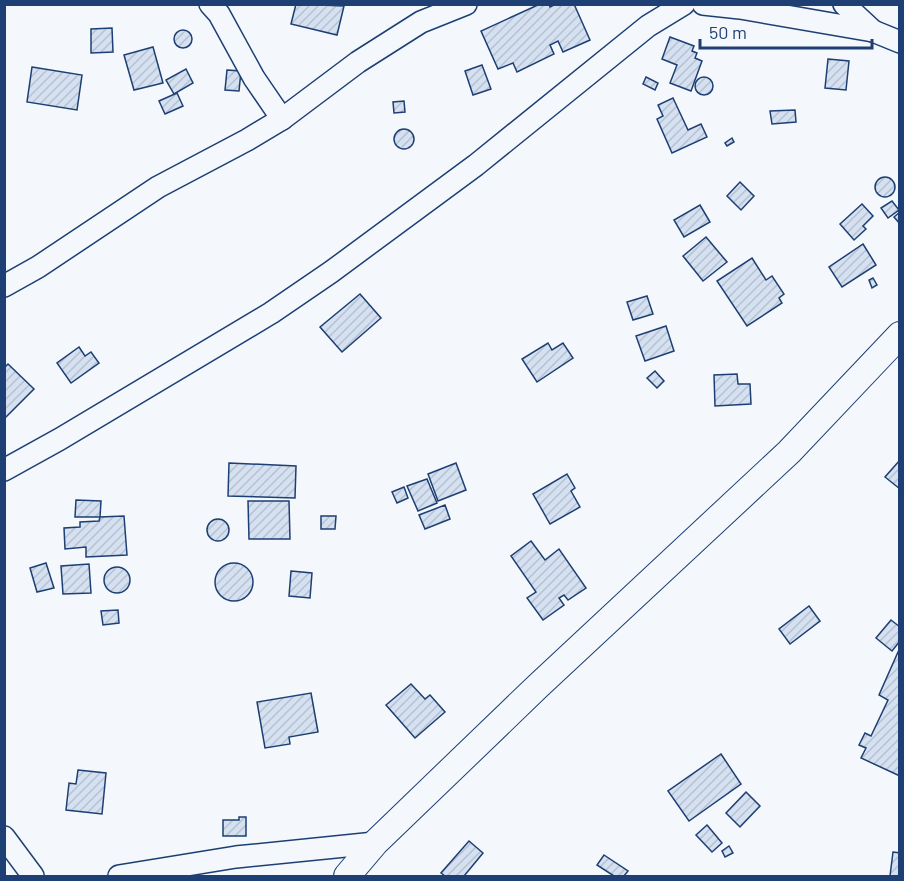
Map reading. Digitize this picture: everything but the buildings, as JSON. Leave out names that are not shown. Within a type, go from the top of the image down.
[{"type":"street","points":[[210,4],[219,14],[254,78],[282,119]]},
{"type":"street","points":[[4,286],[38,267],[158,187],[248,140],[282,119],[358,62],[421,22],[465,4]]},
{"type":"street","points":[[4,470],[271,313],[331,272],[476,165],[648,26],[684,4]]},
{"type":"street","points":[[703,4],[740,8],[873,31],[900,42]]},
{"type":"street","points":[[844,4],[873,31]]},
{"type":"street","points":[[347,876],[375,843],[537,686],[789,452],[900,335]]},
{"type":"street","points":[[4,837],[33,876]]},
{"type":"street","points":[[119,876],[236,857],[375,843]]}]
